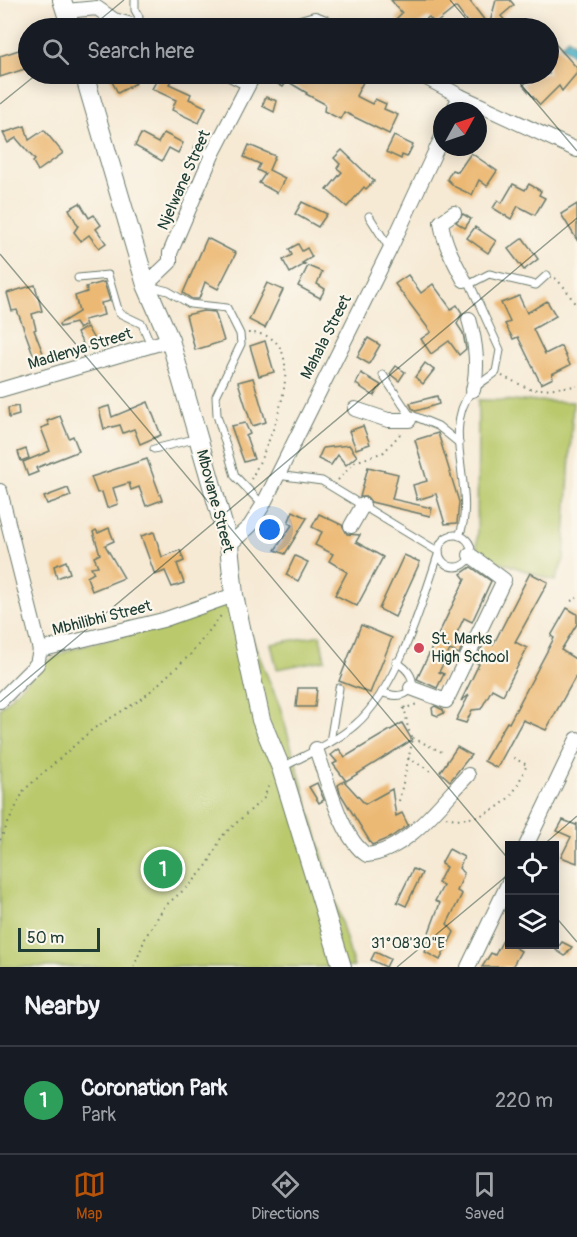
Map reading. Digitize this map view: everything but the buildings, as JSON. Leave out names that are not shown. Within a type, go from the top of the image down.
[{"type":"street","points":[[67,13],[97,8],[111,18]]},
{"type":"street","name":"Mbovane Street","points":[[87,84],[147,285],[170,340],[229,546],[234,595],[261,720],[276,774],[342,967]]},
{"type":"street","name":"Njelwane Street","points":[[147,285],[170,262],[170,253],[212,155],[248,84]]},
{"type":"street","points":[[438,84],[577,150]]},
{"type":"street","points":[[457,102],[460,96]]},
{"type":"street","name":"Mahala Street","points":[[229,546],[250,526],[263,505],[390,249],[433,156]]},
{"type":"street","points":[[454,213],[441,222],[442,234],[448,251],[464,280]]},
{"type":"street","points":[[469,319],[477,356],[477,376],[473,390]]},
{"type":"street","name":"Madlenya Street","points":[[0,390],[170,340]]},
{"type":"street","points":[[355,409],[388,420],[409,420]]},
{"type":"street","points":[[0,491],[40,650]]},
{"type":"street","points":[[351,526],[363,505]]},
{"type":"street","points":[[408,691],[446,701],[504,580],[470,555]]},
{"type":"street","name":"Mbhilibhi Street","points":[[0,701],[37,664],[40,650],[163,620],[234,595]]},
{"type":"street","points":[[528,841],[577,739]]},
{"type":"street","points":[[316,749],[348,834],[366,855],[387,850],[413,831],[468,775]]},
{"type":"street","points":[[468,967],[505,890]]},
{"type":"lane","points":[[135,0],[135,10],[139,18]]},
{"type":"lane","points":[[198,148],[212,155]]},
{"type":"lane","points":[[369,216],[390,249]]},
{"type":"lane","points":[[459,536],[466,521],[459,443],[464,409],[473,390],[495,373],[500,350],[470,285],[489,274],[536,285],[549,274]]},
{"type":"lane","points":[[78,278],[108,275],[119,313],[142,324],[151,345]]},
{"type":"lane","points":[[147,285],[168,291],[190,304],[227,308],[240,334],[240,350],[216,396],[217,415],[235,476],[263,505]]},
{"type":"lane","points":[[383,375],[409,414],[438,426],[459,443]]},
{"type":"lane","points":[[154,449],[198,438]]},
{"type":"lane","points":[[276,475],[322,481],[439,552],[443,563],[452,567],[463,566],[470,555],[469,544],[459,536],[444,539],[439,552],[417,618],[382,692],[355,725],[276,774]]},
{"type":"lane","points":[[382,692],[397,697],[408,691],[413,678],[410,672],[396,662]]},
{"type":"lane","points":[[330,742],[339,688]]},
{"type":"path","points":[[549,274],[565,288],[577,307]]},
{"type":"path","points":[[240,334],[263,334],[272,337],[284,351],[286,361],[286,377],[279,408],[262,458],[247,487]]},
{"type":"path","points":[[495,373],[532,390],[577,386]]},
{"type":"path","points":[[334,488],[345,470],[355,462],[384,452],[390,442],[409,428],[409,420]]},
{"type":"path","points":[[0,840],[24,790],[93,729],[143,698],[191,654],[214,627],[234,595]]},
{"type":"path","points":[[570,601],[577,598]]},
{"type":"path","points":[[399,801],[413,738],[403,709],[408,691]]},
{"type":"path","points":[[413,738],[444,753]]},
{"type":"path","points":[[431,813],[459,820],[481,815],[502,805],[513,793],[527,765],[510,756]]},
{"type":"path","points":[[408,758],[434,773]]},
{"type":"path","points":[[134,967],[146,936],[165,906],[192,883],[208,864],[222,836],[264,798],[276,774]]},
{"type":"green space","points":[[478,400],[573,402],[564,559],[555,581],[477,554]]},
{"type":"green space","points":[[234,595],[280,707],[354,967],[0,967],[0,708],[43,664],[69,650],[171,622]]},
{"type":"green space","points":[[320,635],[325,660],[277,669],[271,644]]},
{"type":"water","points":[[568,38],[577,47],[573,56],[561,45]]},
{"type":"place","name":"St. Marks High School","points":[[419,648]]},
{"type":"place","name":"Coronation Park","points":[[163,869]]}]
